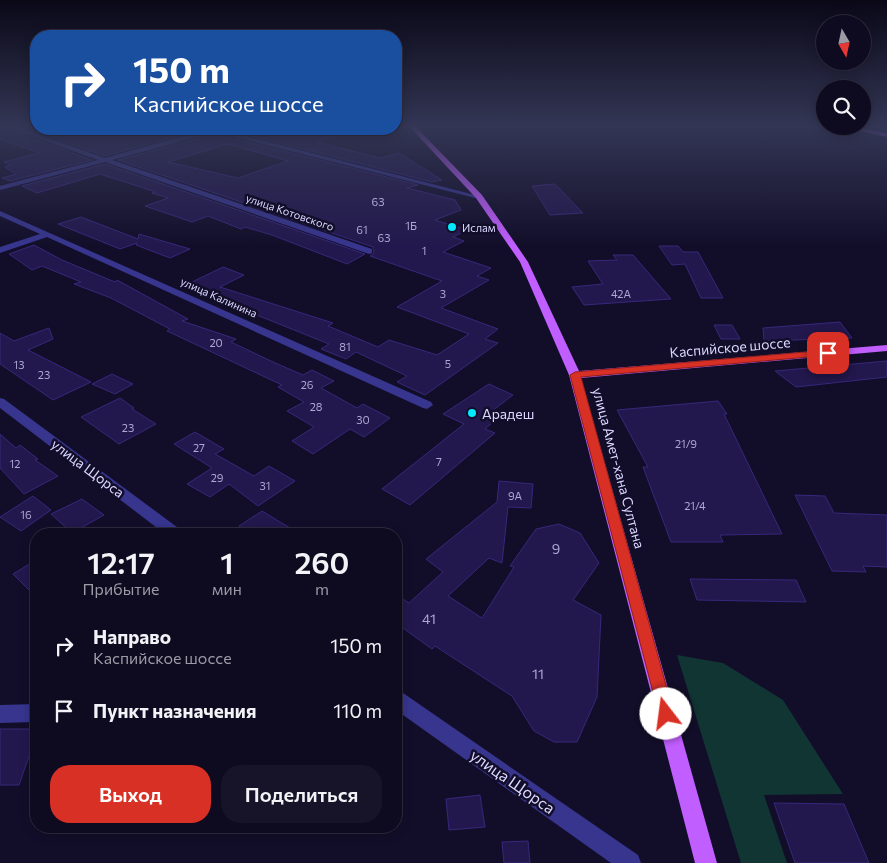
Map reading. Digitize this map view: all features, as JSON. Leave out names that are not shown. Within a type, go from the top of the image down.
[{"type":"main road","name":"улица Амет-хана Султана","points":[[449,165],[479,197],[524,262],[575,375],[706,863]]},
{"type":"main road","name":"Каспийское шоссе","points":[[575,375],[887,348]]},
{"type":"street","points":[[0,188],[84,165]]},
{"type":"street","name":"улица Котовского","points":[[119,165],[369,251]]},
{"type":"street","points":[[355,165],[479,197]]},
{"type":"street","name":"улица Калинина","points":[[0,212],[428,405]]},
{"type":"street","points":[[0,250],[48,234]]},
{"type":"street","name":"улица Щорса","points":[[0,402],[168,528]]},
{"type":"street","name":"улица Щорса","points":[[402,703],[630,863]]},
{"type":"street","points":[[0,714],[30,712]]},
{"type":"green space","points":[[677,655],[723,663],[783,700],[843,794],[764,795],[787,863],[741,863]]},
{"type":"building","points":[[10,165],[71,165],[10,181],[2,178],[16,174],[5,167]]},
{"type":"building","points":[[100,165],[109,165],[365,254],[347,264],[272,235],[245,227],[241,229],[208,216],[192,222],[145,206],[168,198],[152,193],[156,192],[100,174],[37,193],[22,186]]},
{"type":"building","points":[[133,165],[182,165],[238,178],[275,165],[340,165],[418,185],[407,188],[455,200],[461,210],[435,220],[467,230],[453,237],[464,241],[443,252],[491,268],[477,276],[489,280],[441,308],[498,329],[485,339],[498,343],[425,395],[397,382],[407,376],[356,352],[346,359],[321,349],[329,344],[207,295],[208,291],[190,283],[223,267],[244,275],[220,287],[333,323],[328,326],[378,347],[389,340],[437,355],[469,334],[397,307],[442,281],[370,256],[374,253],[373,247]]},
{"type":"building","points":[[367,165],[419,165],[442,180],[432,182]]},
{"type":"building","points":[[555,184],[583,213],[550,215],[532,186]]},
{"type":"building","points":[[81,217],[138,239],[139,234],[190,249],[170,258],[136,245],[137,243],[120,249],[58,224]]},
{"type":"building","points":[[34,245],[62,260],[115,282],[117,280],[188,319],[182,321],[236,339],[231,342],[273,362],[303,375],[312,370],[334,381],[321,388],[357,408],[363,404],[390,418],[364,437],[350,429],[313,454],[292,441],[314,427],[287,411],[304,402],[278,387],[282,385],[167,331],[170,329],[111,298],[74,284],[81,282],[42,266],[32,270],[9,254]]},
{"type":"building","points":[[659,246],[678,246],[683,252],[698,252],[723,298],[701,298],[685,264],[672,265]]},
{"type":"building","points":[[613,255],[633,255],[671,299],[584,305],[572,287],[603,284],[588,261],[617,260]]},
{"type":"building","points":[[840,322],[852,338],[764,341],[763,328]]},
{"type":"building","points":[[714,325],[732,325],[740,339],[721,339]]},
{"type":"building","points":[[49,328],[53,339],[28,350],[91,382],[53,400],[0,364],[0,333],[14,341]]},
{"type":"building","points":[[887,361],[887,377],[796,387],[775,371]]},
{"type":"building","points":[[112,374],[133,384],[115,394],[92,384]]},
{"type":"building","points":[[489,384],[513,395],[492,411],[501,415],[485,429],[495,433],[410,505],[382,489],[464,424],[443,414]]},
{"type":"building","points":[[120,398],[134,408],[132,409],[156,424],[119,444],[81,417]]},
{"type":"building","points":[[718,401],[727,414],[724,414],[782,534],[720,535],[723,542],[671,542],[643,467],[648,467],[617,410]]},
{"type":"building","points":[[195,432],[224,449],[215,454],[254,476],[269,466],[295,481],[258,506],[229,484],[210,497],[187,484],[212,468],[174,444]]},
{"type":"building","points":[[0,434],[16,448],[20,445],[38,459],[35,460],[58,476],[24,494],[0,468]]},
{"type":"building","points":[[499,481],[533,484],[531,508],[508,507],[502,563],[489,558],[448,596],[482,618],[514,567],[510,566],[536,529],[559,524],[580,533],[599,563],[573,600],[601,615],[597,697],[577,742],[554,742],[534,731],[512,696],[435,646],[432,649],[402,627],[402,599],[409,603],[443,572],[426,559],[497,502]]},
{"type":"building","points":[[795,495],[825,496],[834,513],[887,515],[887,567],[863,566],[866,572],[832,571]]},
{"type":"building","points":[[33,496],[51,510],[21,531],[0,517]]},
{"type":"building","points":[[82,499],[104,515],[81,528],[66,528],[51,514]]},
{"type":"building","points":[[262,511],[290,528],[242,528],[239,526]]},
{"type":"building","points":[[30,564],[30,591],[13,574]]},
{"type":"building","points":[[690,579],[796,580],[806,602],[697,600]]},
{"type":"building","points":[[0,729],[30,729],[30,753],[19,785],[0,785]]},
{"type":"building","points":[[480,795],[485,827],[449,830],[446,799]]},
{"type":"building","points":[[774,803],[844,804],[869,863],[795,863]]},
{"type":"building","points":[[528,841],[530,863],[504,863],[502,842]]},
{"type":"place","name":"Ислам","points":[[452,227]]},
{"type":"place","name":"Арадеш","points":[[472,413]]},
{"type":"route","points":[[666,714],[575,375],[828,353]]}]
